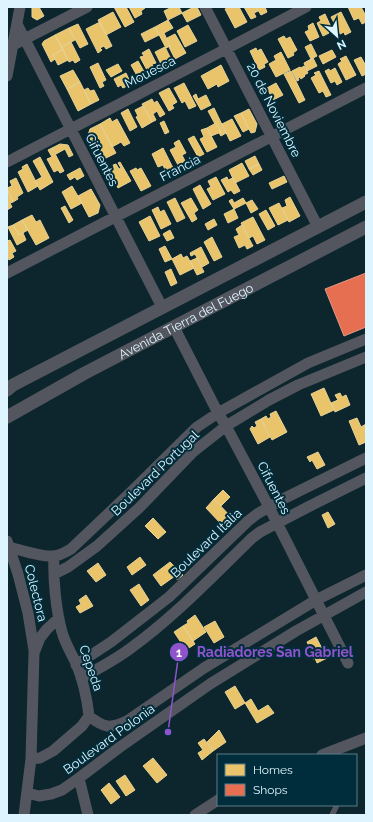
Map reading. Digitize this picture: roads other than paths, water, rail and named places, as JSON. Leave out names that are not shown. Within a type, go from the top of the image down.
[{"type":"street","points":[[7,76],[20,7]]},
{"type":"street","points":[[14,45],[87,7]]},
{"type":"street","name":"20 de Noviembre","points":[[205,7],[318,227]]},
{"type":"street","name":"Mouesca","points":[[7,162],[306,7]]},
{"type":"street","name":"Cifuentes","points":[[17,24],[162,307]]},
{"type":"street","name":"Francia","points":[[7,273],[366,88]]},
{"type":"street","name":"Avenida Tierra del Fuego","points":[[7,390],[162,307],[366,202]]},
{"type":"street","name":"Avenida Tierra del Fuego","points":[[7,417],[84,373],[366,227]]},
{"type":"street","name":"Cifuentes","points":[[174,327],[218,413],[269,507],[348,663]]},
{"type":"street","name":"Boulevard Portugal","points":[[54,556],[71,549],[197,427],[218,413],[308,363],[366,339]]},
{"type":"street","name":"Boulevard Portugal","points":[[54,574],[68,567],[97,546],[139,508],[193,452],[226,426],[269,400],[298,385],[366,357]]},
{"type":"street","name":"Boulevard Italia","points":[[76,665],[111,642],[169,597],[257,514],[366,458]]},
{"type":"street","points":[[81,678],[130,649],[152,632],[260,532],[366,478]]},
{"type":"street","points":[[8,544],[44,556],[54,556]]},
{"type":"street","name":"Colectora","points":[[8,544],[18,574],[28,613],[34,653]]},
{"type":"street","name":"Cepeda","points":[[54,556],[54,574],[59,618],[63,633],[81,678],[87,700],[89,716]]},
{"type":"street","name":"Boulevard Polonia","points":[[89,716],[106,726],[117,726],[127,721],[204,668],[316,600],[366,575]]},
{"type":"street","name":"Boulevard Polonia","points":[[27,793],[39,796],[62,790],[210,684],[296,631],[366,592]]},
{"type":"street","points":[[24,815],[31,758],[34,653],[40,638],[59,618]]},
{"type":"street","points":[[31,758],[40,758],[53,751],[82,726],[89,716]]},
{"type":"street","points":[[327,754],[366,738]]},
{"type":"street","points":[[79,778],[88,815]]},
{"type":"street","points":[[195,815],[217,801]]},
{"type":"place","name":"Radiadores San Gabriel","points":[[168,732]]}]
